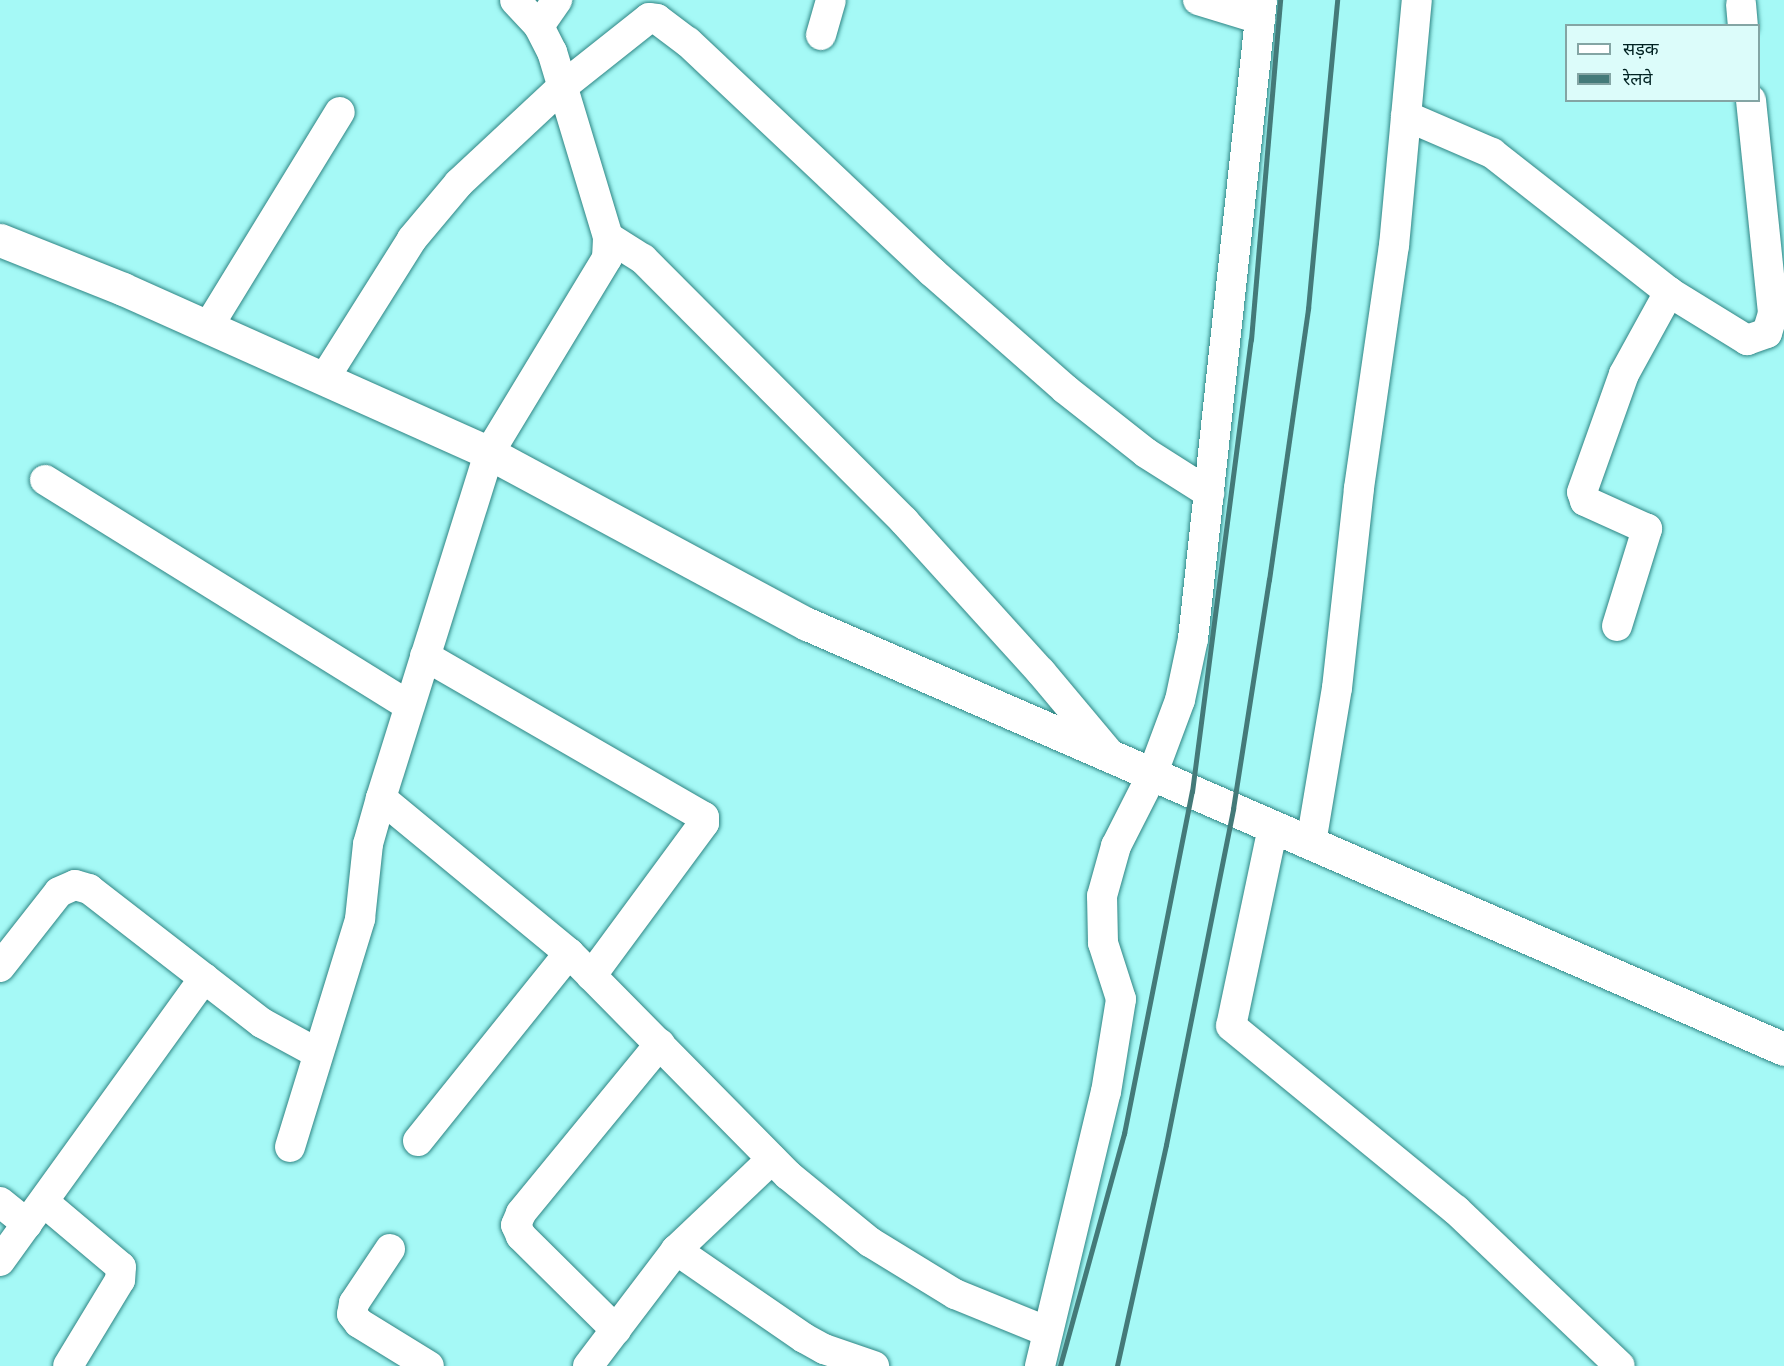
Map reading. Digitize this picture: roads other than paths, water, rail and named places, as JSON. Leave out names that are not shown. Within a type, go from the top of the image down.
[{"type":"street","points":[[290,1147],[360,919],[368,844],[381,798],[489,453],[607,258],[608,237],[552,52],[538,26],[516,0]]},
{"type":"street","points":[[538,26],[557,0]]},
{"type":"street","points":[[821,35],[831,0]]},
{"type":"street","points":[[1040,1366],[1106,1092],[1121,999],[1103,943],[1102,896],[1116,846],[1152,775],[1180,700],[1193,639],[1261,9],[1198,0]]},
{"type":"street","points":[[1311,843],[1337,688],[1359,488],[1394,246],[1417,0]]},
{"type":"street","points":[[324,379],[430,216],[459,183],[562,87],[643,19],[657,19],[780,125],[932,272],[1065,389],[1165,467],[1209,493]]},
{"type":"street","points":[[1406,116],[1492,153],[1669,292],[1737,336],[1759,337],[1772,324],[1751,102]]},
{"type":"street","points":[[208,327],[340,112]]},
{"type":"street","points":[[608,237],[643,259],[904,521],[1041,672],[1114,759]]},
{"type":"street","points":[[0,240],[208,327],[489,453],[807,624],[1784,1049]]},
{"type":"street","points":[[1617,626],[1647,529],[1585,501],[1582,492],[1624,374],[1669,292]]},
{"type":"street","points":[[45,480],[409,705]]},
{"type":"street","points":[[425,656],[702,812],[704,823],[591,976]]},
{"type":"street","points":[[381,798],[569,953],[772,1159],[870,1242],[955,1294],[1048,1332]]},
{"type":"street","points":[[1273,826],[1231,1026],[1456,1210],[1620,1366]]},
{"type":"street","points":[[0,967],[59,892],[75,885],[89,890],[262,1023],[317,1053]]},
{"type":"street","points":[[418,1141],[569,953]]},
{"type":"street","points":[[0,1261],[204,978]]},
{"type":"street","points":[[616,1330],[521,1236],[516,1225],[521,1213],[660,1044]]},
{"type":"street","points":[[588,1366],[676,1250],[772,1159]]},
{"type":"street","points":[[0,1202],[36,1213],[122,1268],[120,1280],[68,1366]]},
{"type":"street","points":[[390,1249],[354,1303],[352,1314],[359,1323],[429,1366]]},
{"type":"street","points":[[676,1250],[819,1357],[874,1366]]},
{"type":"railway","points":[[1060,1366],[1124,1134],[1192,792],[1251,340],[1280,0]]},
{"type":"railway","points":[[1117,1366],[1166,1145],[1233,809],[1308,309],[1337,0]]}]
